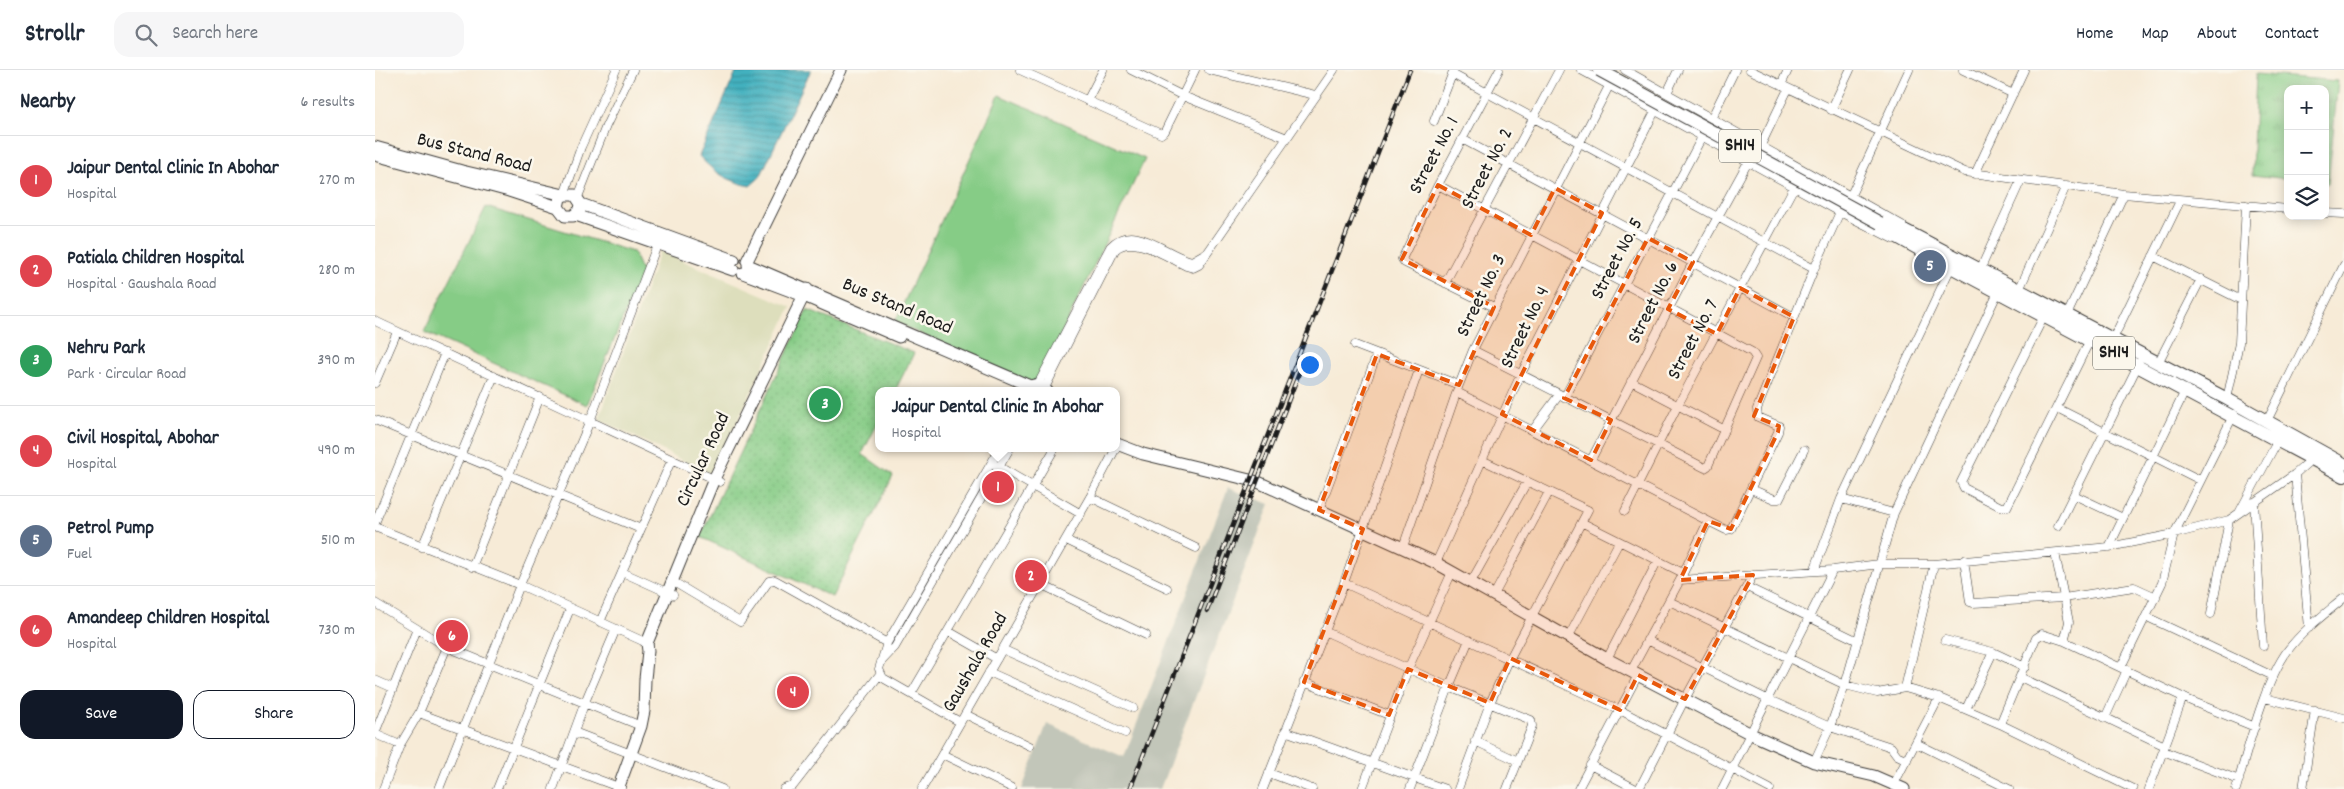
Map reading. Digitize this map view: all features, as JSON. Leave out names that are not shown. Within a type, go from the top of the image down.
[{"type":"main road","points":[[741,264],[833,70]]},
{"type":"main road","points":[[741,264],[841,70]]},
{"type":"main road","name":"SH14","points":[[1599,70],[1884,225],[1894,225],[1906,236],[1954,262],[1998,292],[2047,310],[2067,314],[2093,335],[2113,339],[2140,360],[2159,363],[2188,385],[2227,399],[2236,410],[2277,440],[2344,464]]},
{"type":"main road","name":"Bus Stand Road","points":[[375,147],[462,171],[563,195],[575,195],[579,205],[660,238],[741,264],[1033,387]]},
{"type":"main road","name":"Bus Stand Road","points":[[375,155],[509,191],[558,207],[565,216],[579,205]]},
{"type":"main road","points":[[558,207],[560,198],[563,195]]},
{"type":"main road","name":"SH14","points":[[1954,262],[1980,270],[2019,290],[2047,310],[2140,360],[2236,410],[2267,421],[2344,476]]},
{"type":"main road","name":"Circular Road","points":[[620,788],[641,726],[648,647],[653,645],[672,590],[717,481],[809,294]]},
{"type":"main road","points":[[1120,447],[1258,482],[1436,563],[1568,638],[1751,734],[1814,762],[1874,776],[1899,787]]},
{"type":"street","points":[[563,195],[584,140],[616,70]]},
{"type":"street","points":[[579,205],[606,126],[633,70]]},
{"type":"street","points":[[1021,70],[1161,134],[1165,131],[1195,70]]},
{"type":"street","points":[[1087,101],[1103,70]]},
{"type":"street","points":[[1131,70],[1183,96],[1287,138]]},
{"type":"street","points":[[1209,70],[1315,95]]},
{"type":"street","points":[[1036,387],[1110,247],[1115,241],[1125,237],[1137,240],[1188,260],[1196,259],[1205,253],[1334,70]]},
{"type":"street","name":"Street No. 1","points":[[1445,283],[1405,263],[1402,259],[1499,70]]},
{"type":"street","name":"Street No. 2","points":[[1445,283],[1559,70]]},
{"type":"street","points":[[1581,70],[1888,238],[1906,236],[1897,220],[1625,70]]},
{"type":"street","name":"Street No. 3","points":[[1403,547],[1473,350],[1609,86],[1613,70]]},
{"type":"street","points":[[1667,93],[1678,70]]},
{"type":"street","points":[[1712,117],[1735,70]]},
{"type":"street","points":[[1750,70],[1955,169],[1975,174],[2180,201],[2284,209]]},
{"type":"street","points":[[1761,144],[1785,87],[1788,70]]},
{"type":"street","points":[[1831,110],[1850,70]]},
{"type":"street","points":[[1851,195],[1909,70]]},
{"type":"street","points":[[1963,70],[2013,94]]},
{"type":"street","points":[[1975,174],[2024,70]]},
{"type":"street","points":[[1433,121],[1453,72],[1487,93],[1814,269]]},
{"type":"street","name":"Street No. 4","points":[[1436,563],[1520,376],[1655,111]]},
{"type":"street","name":"Street No. 5","points":[[1533,430],[1561,396],[1702,137]]},
{"type":"street","points":[[1462,139],[1510,163],[1794,318]]},
{"type":"street","name":"Street No. 6","points":[[1591,460],[1693,262],[1748,162]]},
{"type":"street","points":[[1980,270],[2021,180]]},
{"type":"street","points":[[1438,186],[1756,356],[1707,468],[1520,376],[1473,350]]},
{"type":"street","points":[[2019,290],[2066,186]]},
{"type":"street","name":"Street No. 7","points":[[1625,511],[1678,405],[1794,187]]},
{"type":"street","points":[[2067,314],[2124,194]]},
{"type":"street","points":[[2113,339],[2180,201]]},
{"type":"street","points":[[2227,399],[2237,362],[2246,205]]},
{"type":"street","points":[[1355,345],[1419,370],[1458,388],[1502,414],[1708,521],[1726,530],[1731,529],[1779,428],[1759,417],[1757,409],[1814,269],[1840,212]]},
{"type":"street","points":[[2329,213],[2344,214]]},
{"type":"street","points":[[439,789],[520,586],[591,421],[660,238]]},
{"type":"street","points":[[2153,256],[2241,300]]},
{"type":"street","points":[[1814,571],[1841,499],[1954,262]]},
{"type":"street","points":[[2267,421],[2344,265]]},
{"type":"street","points":[[2159,363],[2201,279]]},
{"type":"street","points":[[1445,283],[1494,307]]},
{"type":"street","points":[[1814,762],[1830,727],[1845,685],[1894,513],[1998,292]]},
{"type":"street","points":[[2047,310],[1961,482],[1964,488],[2001,507],[2007,507],[2093,335]]},
{"type":"street","points":[[375,321],[717,481]]},
{"type":"street","points":[[375,383],[397,332]]},
{"type":"street","points":[[375,523],[445,353]]},
{"type":"street","points":[[1319,510],[1377,354]]},
{"type":"street","points":[[2058,526],[2140,360]]},
{"type":"street","points":[[1263,789],[1344,583],[1419,370]]},
{"type":"street","points":[[421,547],[494,376]]},
{"type":"street","points":[[1631,381],[1725,430]]},
{"type":"street","points":[[2109,547],[2188,385]]},
{"type":"street","points":[[472,567],[540,397]]},
{"type":"street","points":[[2057,408],[2200,480]]},
{"type":"street","points":[[2105,718],[2124,668],[2165,574],[2174,534],[2236,410]]},
{"type":"street","points":[[375,420],[641,529]]},
{"type":"street","points":[[2239,512],[2277,440]]},
{"type":"street","points":[[1751,489],[1774,500],[1779,499],[1804,450]]},
{"type":"street","points":[[784,789],[793,786],[880,674],[881,662],[887,643],[997,452]]},
{"type":"street","points":[[881,662],[895,647],[1008,452]]},
{"type":"street","points":[[911,694],[1053,452]]},
{"type":"street","name":"Gaushala Road","points":[[922,789],[1091,497],[1114,452]]},
{"type":"street","points":[[1583,523],[1658,560],[1682,576],[1753,575],[1833,570],[1879,564],[1934,564],[2055,553],[2109,547],[2174,534],[2229,520],[2295,474],[2316,455]]},
{"type":"street","points":[[600,622],[672,459]]},
{"type":"street","points":[[1458,789],[1490,703],[1510,658],[1588,513],[1586,508],[1482,460]]},
{"type":"street","points":[[992,462],[1033,488],[1081,514]]},
{"type":"street","points":[[2295,474],[2309,628]]},
{"type":"street","points":[[1471,582],[1527,482]]},
{"type":"street","points":[[1493,595],[1549,492]]},
{"type":"street","points":[[2074,495],[2123,518]]},
{"type":"street","points":[[1091,497],[1196,548]]},
{"type":"street","points":[[1841,499],[1894,513]]},
{"type":"street","points":[[2253,502],[2263,646]]},
{"type":"street","points":[[2211,614],[2229,520]]},
{"type":"street","points":[[1578,789],[1620,710],[1647,640],[1682,576],[1708,521]]},
{"type":"street","points":[[375,527],[520,586],[616,628],[648,647]]},
{"type":"street","points":[[1066,540],[1167,588]]},
{"type":"street","points":[[1568,638],[1619,542]]},
{"type":"street","points":[[2055,553],[2069,622],[2064,641]]},
{"type":"street","points":[[1607,659],[1658,560]]},
{"type":"street","points":[[1964,560],[1970,602],[1973,603],[2064,598],[2134,587],[2156,597]]},
{"type":"street","points":[[1905,688],[1934,564]]},
{"type":"street","points":[[1722,789],[1751,734],[1807,617],[1833,570]]},
{"type":"street","points":[[622,572],[672,590],[740,622],[769,581],[775,580],[887,643]]},
{"type":"street","points":[[1362,789],[1407,668],[1452,572]]},
{"type":"street","points":[[1590,765],[1637,789],[1753,575]]},
{"type":"street","points":[[1344,583],[1429,620],[1620,710],[1770,789]]},
{"type":"street","points":[[1040,584],[1146,634]]},
{"type":"street","points":[[1747,587],[1858,641]]},
{"type":"street","points":[[2236,789],[2273,676],[2289,649],[2309,628],[2344,598]]},
{"type":"street","points":[[1669,601],[1787,659],[1845,685],[1877,693],[1905,688],[1939,698],[2000,724],[2133,789]]},
{"type":"street","points":[[376,607],[447,647],[641,726]]},
{"type":"street","points":[[497,789],[512,748],[570,609]]},
{"type":"street","points":[[2147,617],[2273,676]]},
{"type":"street","points":[[553,789],[585,702],[616,628]]},
{"type":"street","points":[[400,745],[375,733],[417,629]]},
{"type":"street","points":[[948,631],[997,659]]},
{"type":"street","points":[[1324,631],[1449,687],[1528,719],[1533,723],[1507,789]]},
{"type":"street","points":[[2000,724],[2038,635],[2042,634],[2064,641],[2183,697],[2255,727]]},
{"type":"street","points":[[1410,789],[1469,640]]},
{"type":"street","points":[[1647,640],[1767,699],[1830,727],[1891,747],[1897,755],[1907,760]]},
{"type":"street","points":[[1945,640],[1993,652],[2025,667]]},
{"type":"street","points":[[383,789],[400,745],[419,713],[447,647]]},
{"type":"street","points":[[1003,649],[1133,708]]},
{"type":"street","points":[[1966,709],[1993,652]]},
{"type":"street","points":[[989,672],[1125,733]]},
{"type":"street","points":[[880,674],[960,722]]},
{"type":"street","points":[[2020,678],[2164,748],[2239,780]]},
{"type":"street","points":[[375,680],[393,688]]},
{"type":"street","points":[[1304,682],[1389,715]]},
{"type":"street","points":[[2149,789],[2183,697]]},
{"type":"street","points":[[1899,787],[1907,760],[1939,698]]},
{"type":"street","points":[[2265,698],[2344,718]]},
{"type":"street","points":[[2303,789],[2315,710]]},
{"type":"street","points":[[419,713],[620,788]]},
{"type":"street","points":[[965,714],[1030,746]]},
{"type":"street","points":[[1285,731],[1445,789]]},
{"type":"street","points":[[574,732],[722,789]]},
{"type":"street","points":[[1475,741],[1518,761]]},
{"type":"street","points":[[1916,743],[2009,789]]},
{"type":"street","points":[[942,754],[1012,788]]},
{"type":"street","points":[[1269,773],[1312,789]]},
{"type":"highlighted area","points":[[1438,185],[1531,235],[1555,188],[1602,213],[1502,414],[1591,460],[1611,420],[1564,398],[1648,238],[1693,262],[1668,309],[1717,334],[1740,288],[1794,317],[1754,416],[1779,426],[1778,432],[1731,529],[1708,521],[1680,580],[1753,575],[1685,699],[1638,675],[1620,710],[1510,658],[1490,703],[1408,669],[1389,715],[1304,682],[1363,529],[1319,510],[1377,354],[1459,385],[1494,307],[1402,259]]},
{"type":"shaded area","points":[[660,251],[791,307],[712,475],[599,419]]},
{"type":"shaded area","points":[[1228,488],[1270,504],[1160,789],[1022,789],[1047,724],[1124,757]]},
{"type":"green space","points":[[2256,74],[2338,81],[2329,174],[2329,85],[2284,85],[2284,179],[2252,175]]},
{"type":"green space","points":[[999,95],[1145,159],[1036,387],[895,322]]},
{"type":"green space","points":[[486,207],[633,252],[642,272],[587,405],[424,332]]},
{"type":"green space","points":[[807,310],[914,353],[897,387],[875,387],[875,429],[862,454],[893,476],[832,597],[700,537]]},
{"type":"water","points":[[737,70],[811,70],[760,177],[750,186],[721,175],[699,156]]},
{"type":"railway","points":[[1130,789],[1410,70]]},
{"type":"railway","points":[[1207,611],[1306,355]]},
{"type":"place","name":"Petrol Pump","points":[[1930,266]]},
{"type":"place","name":"Nehru Park","points":[[825,404]]},
{"type":"place","name":"Jaipur Dental Clinic In Abohar","points":[[998,487]]},
{"type":"place","name":"Patiala Children Hospital","points":[[1031,576]]},
{"type":"place","name":"Amandeep Children Hospital","points":[[452,636]]},
{"type":"place","name":"Civil Hospital, Abohar","points":[[793,692]]}]
